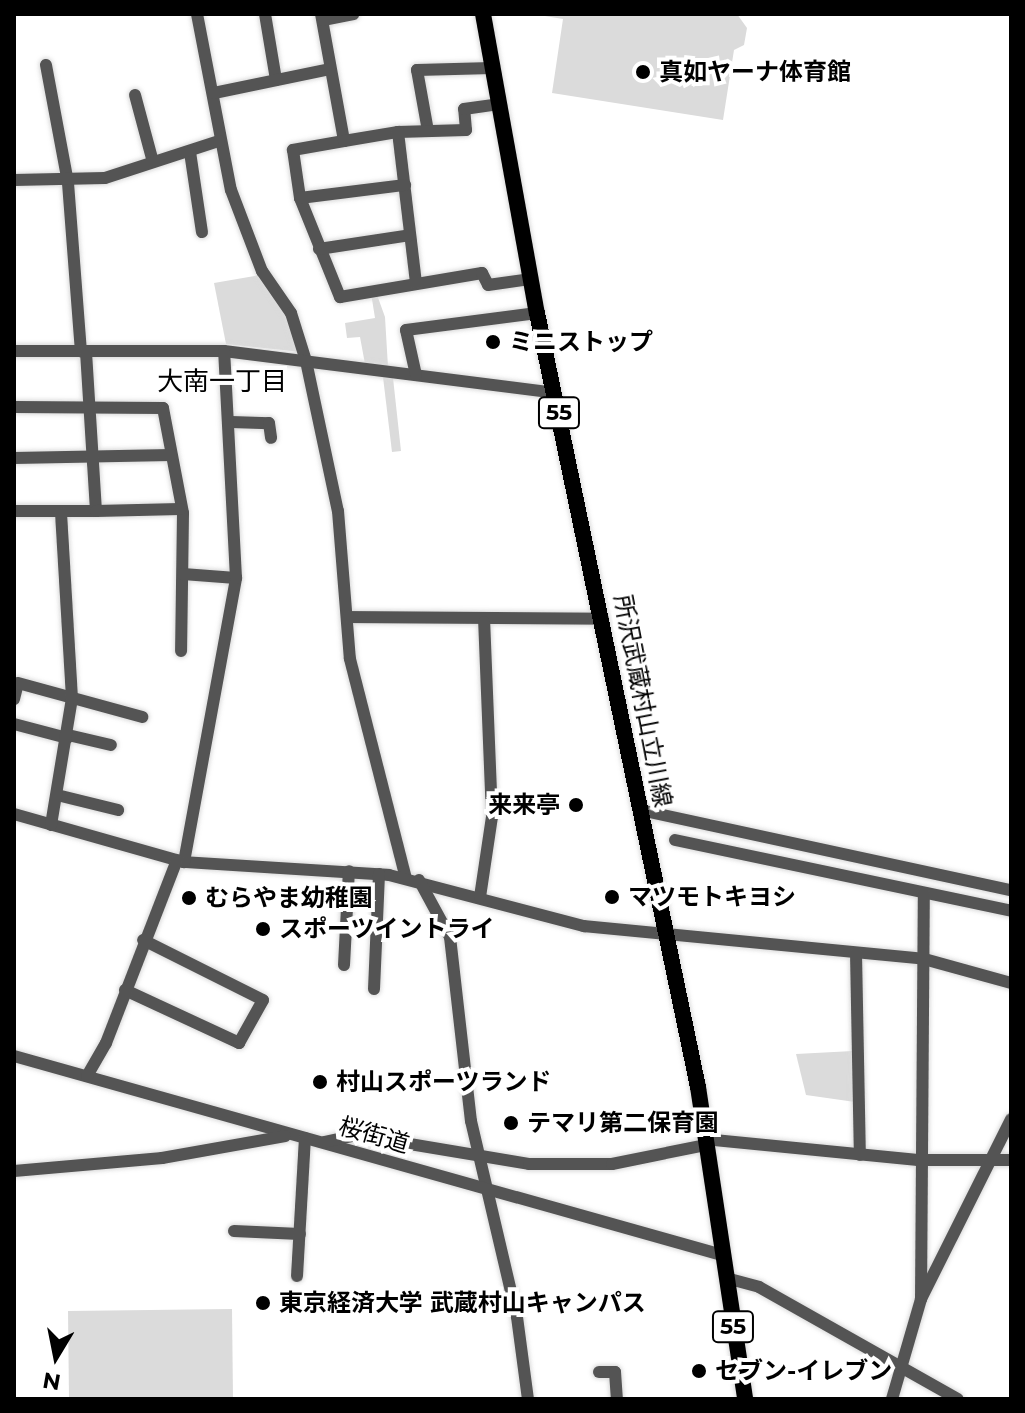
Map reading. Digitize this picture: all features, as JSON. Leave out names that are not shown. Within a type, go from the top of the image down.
[{"type":"main road","name":"所沢武蔵村山立川線","points":[[483,14],[530,279],[669,936],[745,1399]]},
{"type":"street","points":[[197,14],[214,93],[219,141],[262,271],[291,313],[306,361],[338,511],[350,659],[413,879],[450,937],[471,1121],[481,1155],[528,1399]]},
{"type":"street","points":[[265,14],[276,80]]},
{"type":"street","points":[[344,141],[322,17],[353,14]]},
{"type":"street","points":[[46,65],[68,183],[96,511]]},
{"type":"street","points":[[428,131],[417,70],[492,68]]},
{"type":"street","points":[[214,93],[330,69]]},
{"type":"street","points":[[135,95],[153,162]]},
{"type":"street","points":[[499,104],[464,109],[466,130],[398,132],[293,150],[300,198],[340,297],[482,273],[488,285],[530,279]]},
{"type":"street","points":[[398,132],[416,283]]},
{"type":"street","points":[[14,180],[68,183],[190,152],[219,141]]},
{"type":"street","points":[[190,152],[202,232]]},
{"type":"street","points":[[300,198],[405,185]]},
{"type":"street","points":[[319,249],[410,235]]},
{"type":"street","points":[[416,375],[406,330],[537,313]]},
{"type":"street","points":[[14,351],[224,351],[555,393]]},
{"type":"street","points":[[87,1076],[143,940],[180,861],[208,758],[236,578],[231,422],[224,351]]},
{"type":"street","points":[[14,407],[163,408],[180,509],[183,574],[181,651]]},
{"type":"street","points":[[231,422],[269,423],[271,438]]},
{"type":"street","points":[[14,458],[90,460],[171,455]]},
{"type":"street","points":[[14,511],[61,513],[180,509]]},
{"type":"street","points":[[51,825],[72,698],[61,513]]},
{"type":"street","points":[[183,574],[236,578]]},
{"type":"street","points":[[348,617],[484,622],[603,619]]},
{"type":"street","points":[[480,897],[492,817],[484,622]]},
{"type":"street","points":[[14,699],[18,683],[142,717]]},
{"type":"street","points":[[14,724],[111,745]]},
{"type":"street","points":[[57,795],[118,810]]},
{"type":"street","points":[[640,810],[1011,890]]},
{"type":"street","points":[[14,814],[180,861],[379,874],[413,879],[584,926],[924,959],[1011,983]]},
{"type":"street","points":[[675,840],[1011,911]]},
{"type":"street","points":[[797,865],[801,845]]},
{"type":"street","points":[[344,965],[349,871]]},
{"type":"street","points":[[374,989],[379,874]]},
{"type":"street","points":[[921,1299],[918,1160],[924,893]]},
{"type":"street","points":[[125,990],[239,1043],[263,1000],[143,940]]},
{"type":"street","points":[[856,953],[860,1155]]},
{"type":"street","name":"桜街道","points":[[14,1056],[722,1255]]},
{"type":"street","points":[[892,1399],[899,1366],[921,1299],[1011,1119]]},
{"type":"street","points":[[321,1142],[356,1135],[529,1164],[612,1164],[704,1142],[918,1160],[1011,1160]]},
{"type":"street","points":[[14,1171],[162,1158],[299,1136],[297,1276]]},
{"type":"street","points":[[234,1231],[300,1234]]},
{"type":"street","points":[[726,1278],[759,1287],[958,1399]]},
{"type":"street","points":[[599,1372],[615,1372],[617,1399]]},
{"type":"shaded area","name":"真如ヤーナ体育館","points":[[533,14],[737,14],[747,28],[744,45],[734,50],[723,120],[552,93],[563,19]]},
{"type":"shaded area","points":[[260,275],[284,311],[302,352],[226,344],[214,283]]},
{"type":"shaded area","points":[[376,292],[385,317],[388,367],[365,364],[360,337],[347,338],[345,323],[375,318],[371,293]]},
{"type":"shaded area","points":[[383,377],[393,378],[401,451],[392,452]]},
{"type":"shaded area","points":[[853,1051],[855,1102],[806,1095],[796,1054]]},
{"type":"shaded area","points":[[232,1309],[233,1399],[69,1399],[68,1311]]},
{"type":"place","name":"真如ヤーナ体育館","points":[[643,72]]},
{"type":"place","name":"ミニストップ","points":[[493,342]]},
{"type":"place","name":"来来亭","points":[[576,805]]},
{"type":"place","name":"マツモトキヨシ","points":[[612,897]]},
{"type":"place","name":"むらやま幼稚園","points":[[189,898]]},
{"type":"place","name":"スポーツイントライ","points":[[263,929]]},
{"type":"place","name":"村山スポーツランド","points":[[320,1082]]},
{"type":"place","name":"テマリ第二保育園","points":[[511,1123]]},
{"type":"place","name":"東京経済大学 武蔵村山キャンパス","points":[[263,1303]]},
{"type":"place","name":"セブン-イレブン","points":[[699,1371]]},
{"type":"district","name":"大南一丁目","points":[[222,382]]}]
